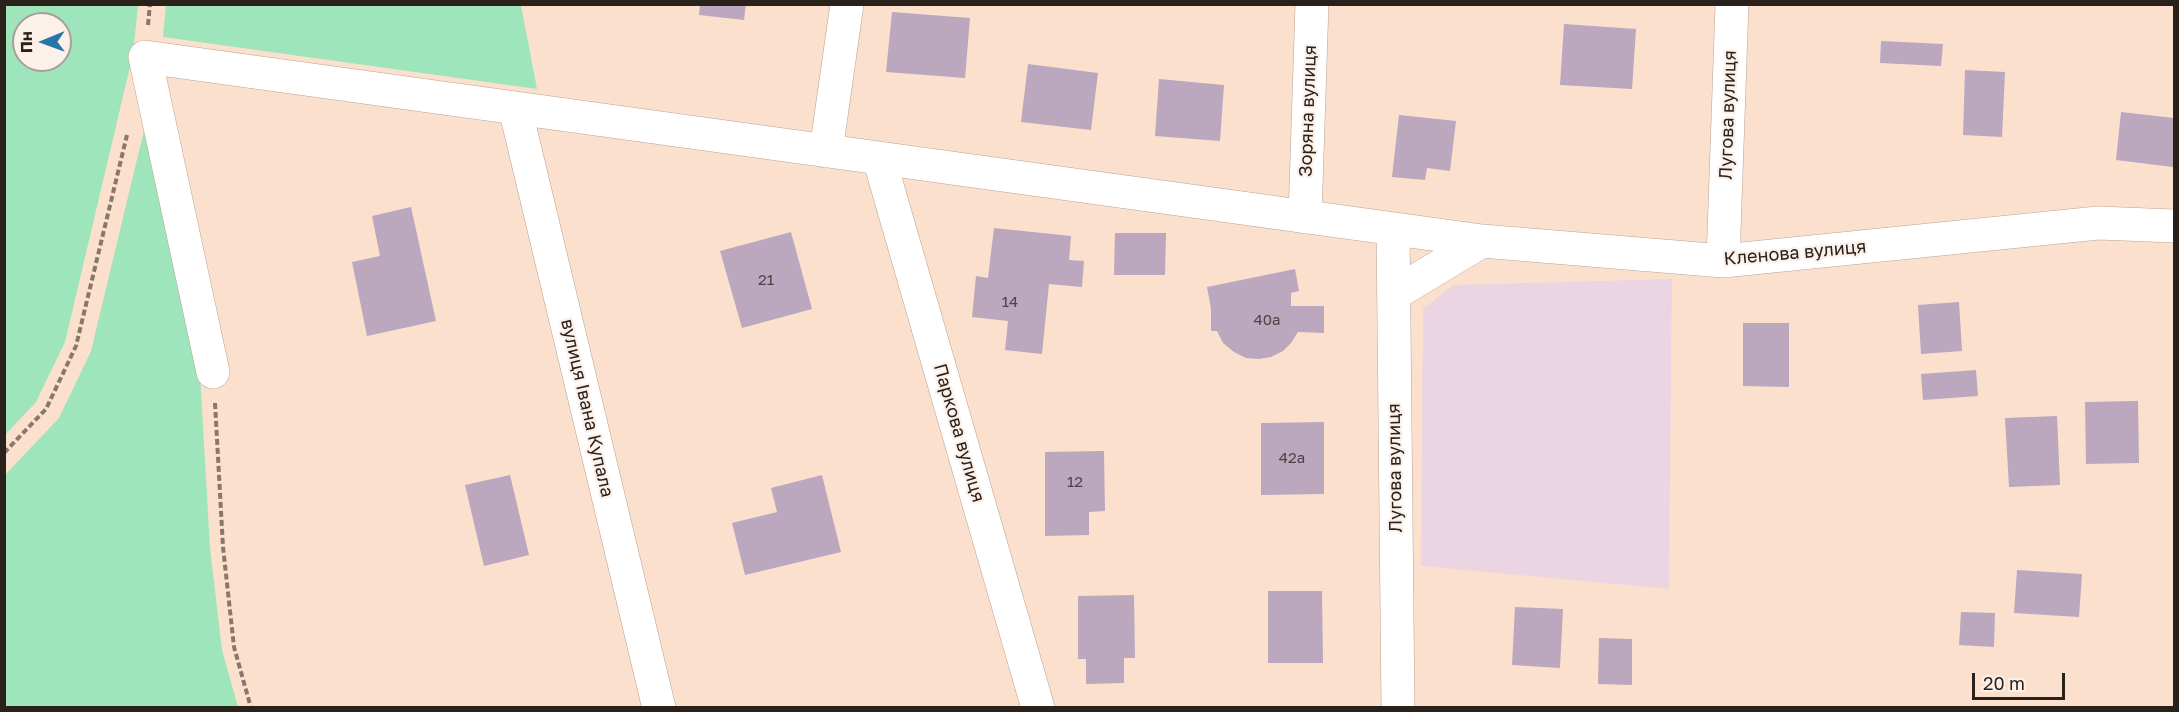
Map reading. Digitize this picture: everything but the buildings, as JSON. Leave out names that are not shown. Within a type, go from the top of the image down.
[{"type":"street","points":[[826,151],[847,4]]},
{"type":"street","name":"Зоряна вулиця","points":[[1305,217],[1312,4]]},
{"type":"street","name":"Лугова вулиця","points":[[1723,261],[1732,4]]},
{"type":"street","name":"Кленова вулиця","points":[[146,57],[1482,241],[1723,261],[2098,223],[2175,226]]},
{"type":"street","points":[[146,57],[213,372]]},
{"type":"street","name":"вулиця Івана Купала","points":[[515,108],[658,708]]},
{"type":"street","name":"Паркова вулиця","points":[[879,158],[1038,708]]},
{"type":"street","name":"Лугова вулиця","points":[[1392,229],[1398,708]]},
{"type":"street","points":[[1394,294],[1482,241]]},
{"type":"path","points":[[146,57],[150,4]]},
{"type":"path","points":[[4,453],[46,409],[76,346],[129,127]]},
{"type":"path","points":[[213,372],[223,547],[234,647],[251,708]]},
{"type":"shaded area","points":[[1672,279],[1669,589],[1421,566],[1423,309],[1453,285]]},
{"type":"green space","points":[[5,5],[138,5],[133,54],[65,342],[36,402],[5,435]]},
{"type":"green space","points":[[166,5],[521,5],[537,89],[163,37]]},
{"type":"green space","points":[[146,122],[200,373],[210,548],[222,650],[238,707],[5,708],[5,475],[59,418],[91,351]]}]
